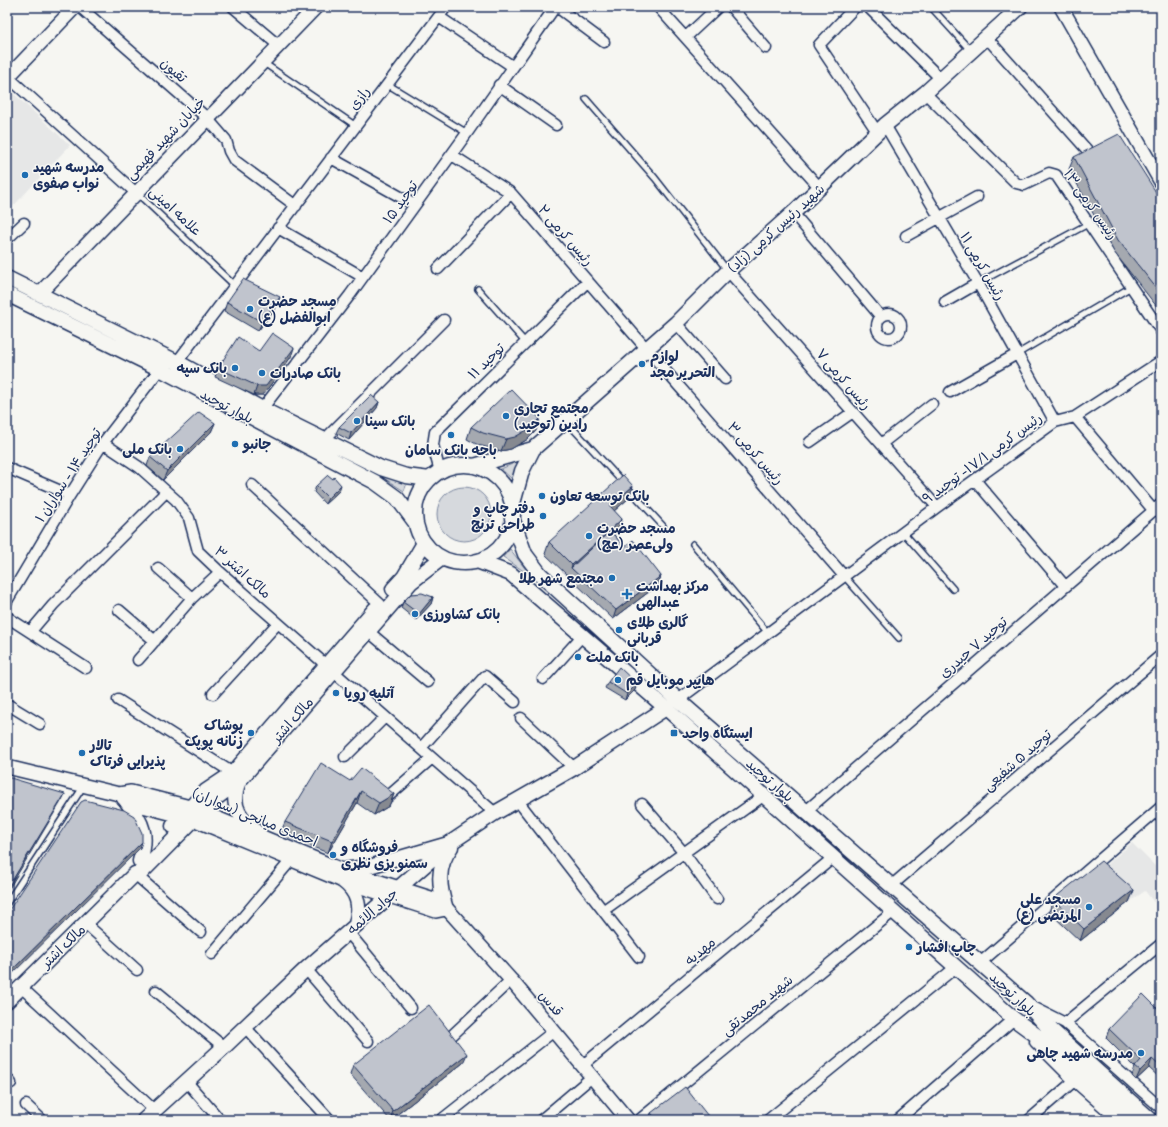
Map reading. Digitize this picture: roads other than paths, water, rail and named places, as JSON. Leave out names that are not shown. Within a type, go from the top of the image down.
[{"type":"main road","name":"شهید رئیس کرمی (زاد)","points":[[533,449],[676,323],[728,271],[793,213],[882,129],[941,79],[1019,7]]},
{"type":"main road","name":"بلوار توحید","points":[[7,278],[177,362],[262,409],[381,468],[406,476],[435,475]]},
{"type":"main road","name":"بلوار توحید","points":[[7,294],[160,369],[375,482],[397,498],[415,522]]},
{"type":"main road","points":[[533,449],[522,471],[512,513],[510,530],[505,540],[488,556],[477,561],[465,563],[442,558],[424,543],[415,522],[415,510],[418,498],[435,475],[450,467],[474,466],[533,449]]},
{"type":"main road","points":[[474,466],[485,470],[503,485],[512,513]]},
{"type":"main road","name":"بلوار توحید","points":[[512,513],[525,554],[540,574],[678,700],[1026,1003],[1044,1032]]},
{"type":"main road","name":"مالک اشتر","points":[[7,1001],[86,924],[138,868],[192,814],[236,777],[330,668],[380,604],[404,577],[424,543]]},
{"type":"main road","name":"مالک اشتر","points":[[330,668],[369,632],[411,582],[442,558]]},
{"type":"main road","name":"بلوار توحید","points":[[477,561],[511,574],[666,708],[762,796],[834,857],[1014,1019],[1044,1032]]},
{"type":"main road","name":"جواد الائمه","points":[[144,1120],[187,1082],[306,969],[455,839],[495,813],[574,768],[666,708]]},
{"type":"main road","points":[[236,777],[235,791],[238,812],[246,823],[261,836]]},
{"type":"main road","name":"مالک اشتر","points":[[138,868],[142,872],[175,838],[206,791],[236,777]]},
{"type":"main road","points":[[123,798],[141,823],[144,832],[144,840],[138,868]]},
{"type":"main road","points":[[446,909],[441,893],[440,868],[443,858],[455,839]]},
{"type":"main road","points":[[342,875],[356,894],[359,913],[352,928]]},
{"type":"main road","points":[[1044,1032],[1150,1119]]},
{"type":"main road","points":[[1044,1032],[1132,1120]]},
{"type":"street","points":[[7,77],[75,7]]},
{"type":"street","name":"تقیون","points":[[80,7],[207,118],[226,140],[229,151],[234,160],[296,206]]},
{"type":"street","points":[[233,7],[278,46]]},
{"type":"street","name":"خیابان شهید فهیمی","points":[[39,294],[135,192],[316,7]]},
{"type":"street","name":"رازی","points":[[177,362],[446,7]]},
{"type":"street","points":[[556,7],[604,42]]},
{"type":"street","name":"توحید ۱۵","points":[[262,409],[363,277],[452,155],[512,66],[556,7]]},
{"type":"street","points":[[658,7],[820,188]]},
{"type":"street","points":[[686,37],[718,7]]},
{"type":"street","points":[[731,7],[766,48]]},
{"type":"street","name":"رئیس کرمی ۱۱","points":[[855,7],[819,45],[882,129],[939,217],[978,283],[1055,422]]},
{"type":"street","points":[[868,7],[941,79]]},
{"type":"street","points":[[1061,7],[1161,182]]},
{"type":"street","points":[[439,17],[512,66]]},
{"type":"street","points":[[987,38],[1088,151]]},
{"type":"street","name":"علامه امینی","points":[[7,77],[135,192]]},
{"type":"street","points":[[500,85],[556,125]]},
{"type":"street","name":"رئیس کرمی ۱۳","points":[[925,92],[1016,183],[1024,185],[1049,173],[1056,175],[1161,330]]},
{"type":"street","name":"رئیس کرمی ۲","points":[[452,155],[511,193],[646,349]]},
{"type":"street","points":[[331,158],[415,205]]},
{"type":"street","points":[[438,269],[511,193]]},
{"type":"street","points":[[906,236],[977,197]]},
{"type":"street","points":[[793,213],[881,317]]},
{"type":"street","points":[[7,239],[24,223]]},
{"type":"street","points":[[278,228],[363,277]]},
{"type":"street","name":"رئیس کرمی ۷","points":[[728,271],[937,507]]},
{"type":"street","name":"توحید ۱۱","points":[[435,475],[432,445],[435,432],[525,342],[588,282]]},
{"type":"street","points":[[945,302],[978,283]]},
{"type":"street","points":[[324,440],[444,320]]},
{"type":"street","points":[[676,323],[725,379]]},
{"type":"street","name":"رئیس کرمی ۳","points":[[646,349],[844,576]]},
{"type":"street","points":[[950,392],[1017,354]]},
{"type":"street","name":"رئیس کرمی ۱۷/۱- توحید ۹","points":[[678,700],[903,532],[1055,422],[1075,417],[1161,361]]},
{"type":"street","name":"توحید ۱۴ - سواران ۱","points":[[7,601],[70,495],[104,443],[160,369]]},
{"type":"street","points":[[881,444],[932,404]]},
{"type":"street","points":[[810,442],[853,412]]},
{"type":"street","points":[[1075,417],[1157,507]]},
{"type":"street","name":"مالک اشتر ۳","points":[[104,443],[139,467],[176,500],[189,518],[198,551],[220,572],[495,813]]},
{"type":"street","points":[[7,468],[70,495]]},
{"type":"street","points":[[975,480],[1064,586]]},
{"type":"street","points":[[252,485],[380,604]]},
{"type":"street","points":[[31,631],[52,605],[166,492]]},
{"type":"street","name":"توحید ۷ حیدری","points":[[806,811],[1157,507]]},
{"type":"street","points":[[158,568],[192,598]]},
{"type":"street","points":[[138,660],[192,598],[220,572]]},
{"type":"street","points":[[119,610],[155,641]]},
{"type":"street","points":[[7,618],[31,631],[86,668]]},
{"type":"street","points":[[213,694],[278,623]]},
{"type":"street","points":[[369,632],[428,682]]},
{"type":"street","points":[[543,679],[582,636]]},
{"type":"street","name":"توحید ۵ شفیعی","points":[[891,886],[1161,655]]},
{"type":"street","points":[[421,748],[485,676],[514,702]]},
{"type":"street","points":[[118,700],[236,777]]},
{"type":"street","points":[[7,704],[40,724]]},
{"type":"street","points":[[345,757],[384,717]]},
{"type":"street","points":[[521,718],[574,768]]},
{"type":"street","points":[[384,800],[432,758]]},
{"type":"street","name":"احمدی میانجی (سواران)","points":[[7,767],[84,786],[123,798],[192,814],[261,836],[342,875]]},
{"type":"street","points":[[166,800],[190,799],[206,791]]},
{"type":"street","name":"احمدی میانجی (سواران)","points":[[123,798],[131,792],[166,800],[218,830],[292,859],[395,891]]},
{"type":"street","points":[[604,910],[762,796]]},
{"type":"street","points":[[518,801],[604,910],[639,958]]},
{"type":"street","points":[[642,804],[684,853],[717,899]]},
{"type":"street","points":[[980,963],[1161,807]]},
{"type":"street","points":[[175,838],[194,831],[218,830]]},
{"type":"street","points":[[342,875],[455,839]]},
{"type":"street","name":"مهدیه","points":[[583,1065],[834,857]]},
{"type":"street","points":[[212,954],[292,859]]},
{"type":"street","points":[[138,868],[201,932]]},
{"type":"street","points":[[395,891],[436,911],[446,909]]},
{"type":"street","name":"قدس","points":[[395,891],[440,901],[511,980],[593,1076],[628,1120]]},
{"type":"street","points":[[375,908],[396,905],[424,906]]},
{"type":"street","name":"شهید محمدتقی","points":[[639,1120],[894,911]]},
{"type":"street","points":[[86,924],[137,970]]},
{"type":"street","points":[[352,928],[411,1008]]},
{"type":"street","points":[[1065,1023],[1161,945]]},
{"type":"street","points":[[768,1120],[956,967]]},
{"type":"street","points":[[306,969],[368,1040]]},
{"type":"street","points":[[446,1041],[511,980]]},
{"type":"street","points":[[21,987],[154,1110]]},
{"type":"street","points":[[156,991],[224,1047]]},
{"type":"street","points":[[1026,1003],[1065,1023],[1161,1108]]},
{"type":"street","points":[[898,1120],[1014,1019],[1074,1081],[1116,1120]]},
{"type":"street","points":[[245,1027],[330,1120]]},
{"type":"street","points":[[442,1120],[554,1031]]},
{"type":"street","points":[[541,1120],[593,1076]]},
{"type":"street","points":[[1029,1120],[1074,1081]]},
{"type":"street","points":[[187,1082],[220,1120]]},
{"type":"street","points":[[26,1105],[42,1120]]},
{"type":"lane","points":[[931,7],[971,51]]},
{"type":"lane","points":[[262,62],[356,126]]},
{"type":"lane","points":[[387,84],[467,133]]},
{"type":"lane","points":[[586,99],[655,178],[728,271]]},
{"type":"lane","name":"علامه امینی","points":[[135,192],[234,285]]},
{"type":"lane","points":[[978,283],[1088,224]]},
{"type":"lane","points":[[1017,354],[1131,287]]},
{"type":"lane","points":[[478,289],[525,342]]},
{"type":"lane","points":[[565,420],[663,526]]},
{"type":"lane","points":[[903,532],[953,588]]},
{"type":"lane","points":[[693,544],[768,633]]},
{"type":"lane","points":[[844,576],[899,638]]},
{"type":"lane","points":[[7,903],[84,786]]},
{"type":"place","name":"مدرسه شهید نواب صفوی","points":[[25,175]]},
{"type":"place","name":"مسجد حضرت ابوالفضل (ع)","points":[[250,309]]},
{"type":"place","name":"لوازم التحریر مجد","points":[[642,364]]},
{"type":"place","name":"بانک سپه","points":[[235,368]]},
{"type":"place","name":"بانک صادرات","points":[[262,373]]},
{"type":"place","name":"مجتمع تجاری رادین (توحید)","points":[[506,416]]},
{"type":"place","name":"بانک سینا","points":[[357,421]]},
{"type":"place","name":"باجه بانک سامان","points":[[451,435]]},
{"type":"place","name":"جانبو","points":[[235,444]]},
{"type":"place","name":"بانک ملی","points":[[180,449]]},
{"type":"place","name":"بانک توسعه تعاون","points":[[542,496]]},
{"type":"place","name":"دفتر چاپ و طراحی ترنج","points":[[543,516]]},
{"type":"place","name":"مسجد حضرت ولی‌عصر (عج)","points":[[589,536]]},
{"type":"place","name":"مجتمع شهر طلا","points":[[612,578]]},
{"type":"place","name":"مرکز بهداشت عبدالهی","points":[[627,594]]},
{"type":"place","name":"بانک کشاورزی","points":[[415,614]]},
{"type":"place","name":"گالری طلای قربانی","points":[[619,630]]},
{"type":"place","name":"بانک ملت","points":[[578,657]]},
{"type":"place","name":"هایپر موبایل قم","points":[[618,680]]},
{"type":"place","name":"آتلیه رویا","points":[[336,693]]},
{"type":"place","name":"پوشاک زنانه پوپک","points":[[251,733]]},
{"type":"place","name":"ایستگاه واحد","points":[[674,733]]},
{"type":"place","name":"تالار پذیرایی فرتاک","points":[[82,753]]},
{"type":"place","name":"فروشگاه و سمنو پزی نظری","points":[[333,855]]},
{"type":"place","name":"مسجد علی المرتضی (ع)","points":[[1089,907]]},
{"type":"place","name":"چاپ افشار","points":[[909,947]]},
{"type":"place","name":"مدرسه شهید چاهی","points":[[1141,1053]]}]
